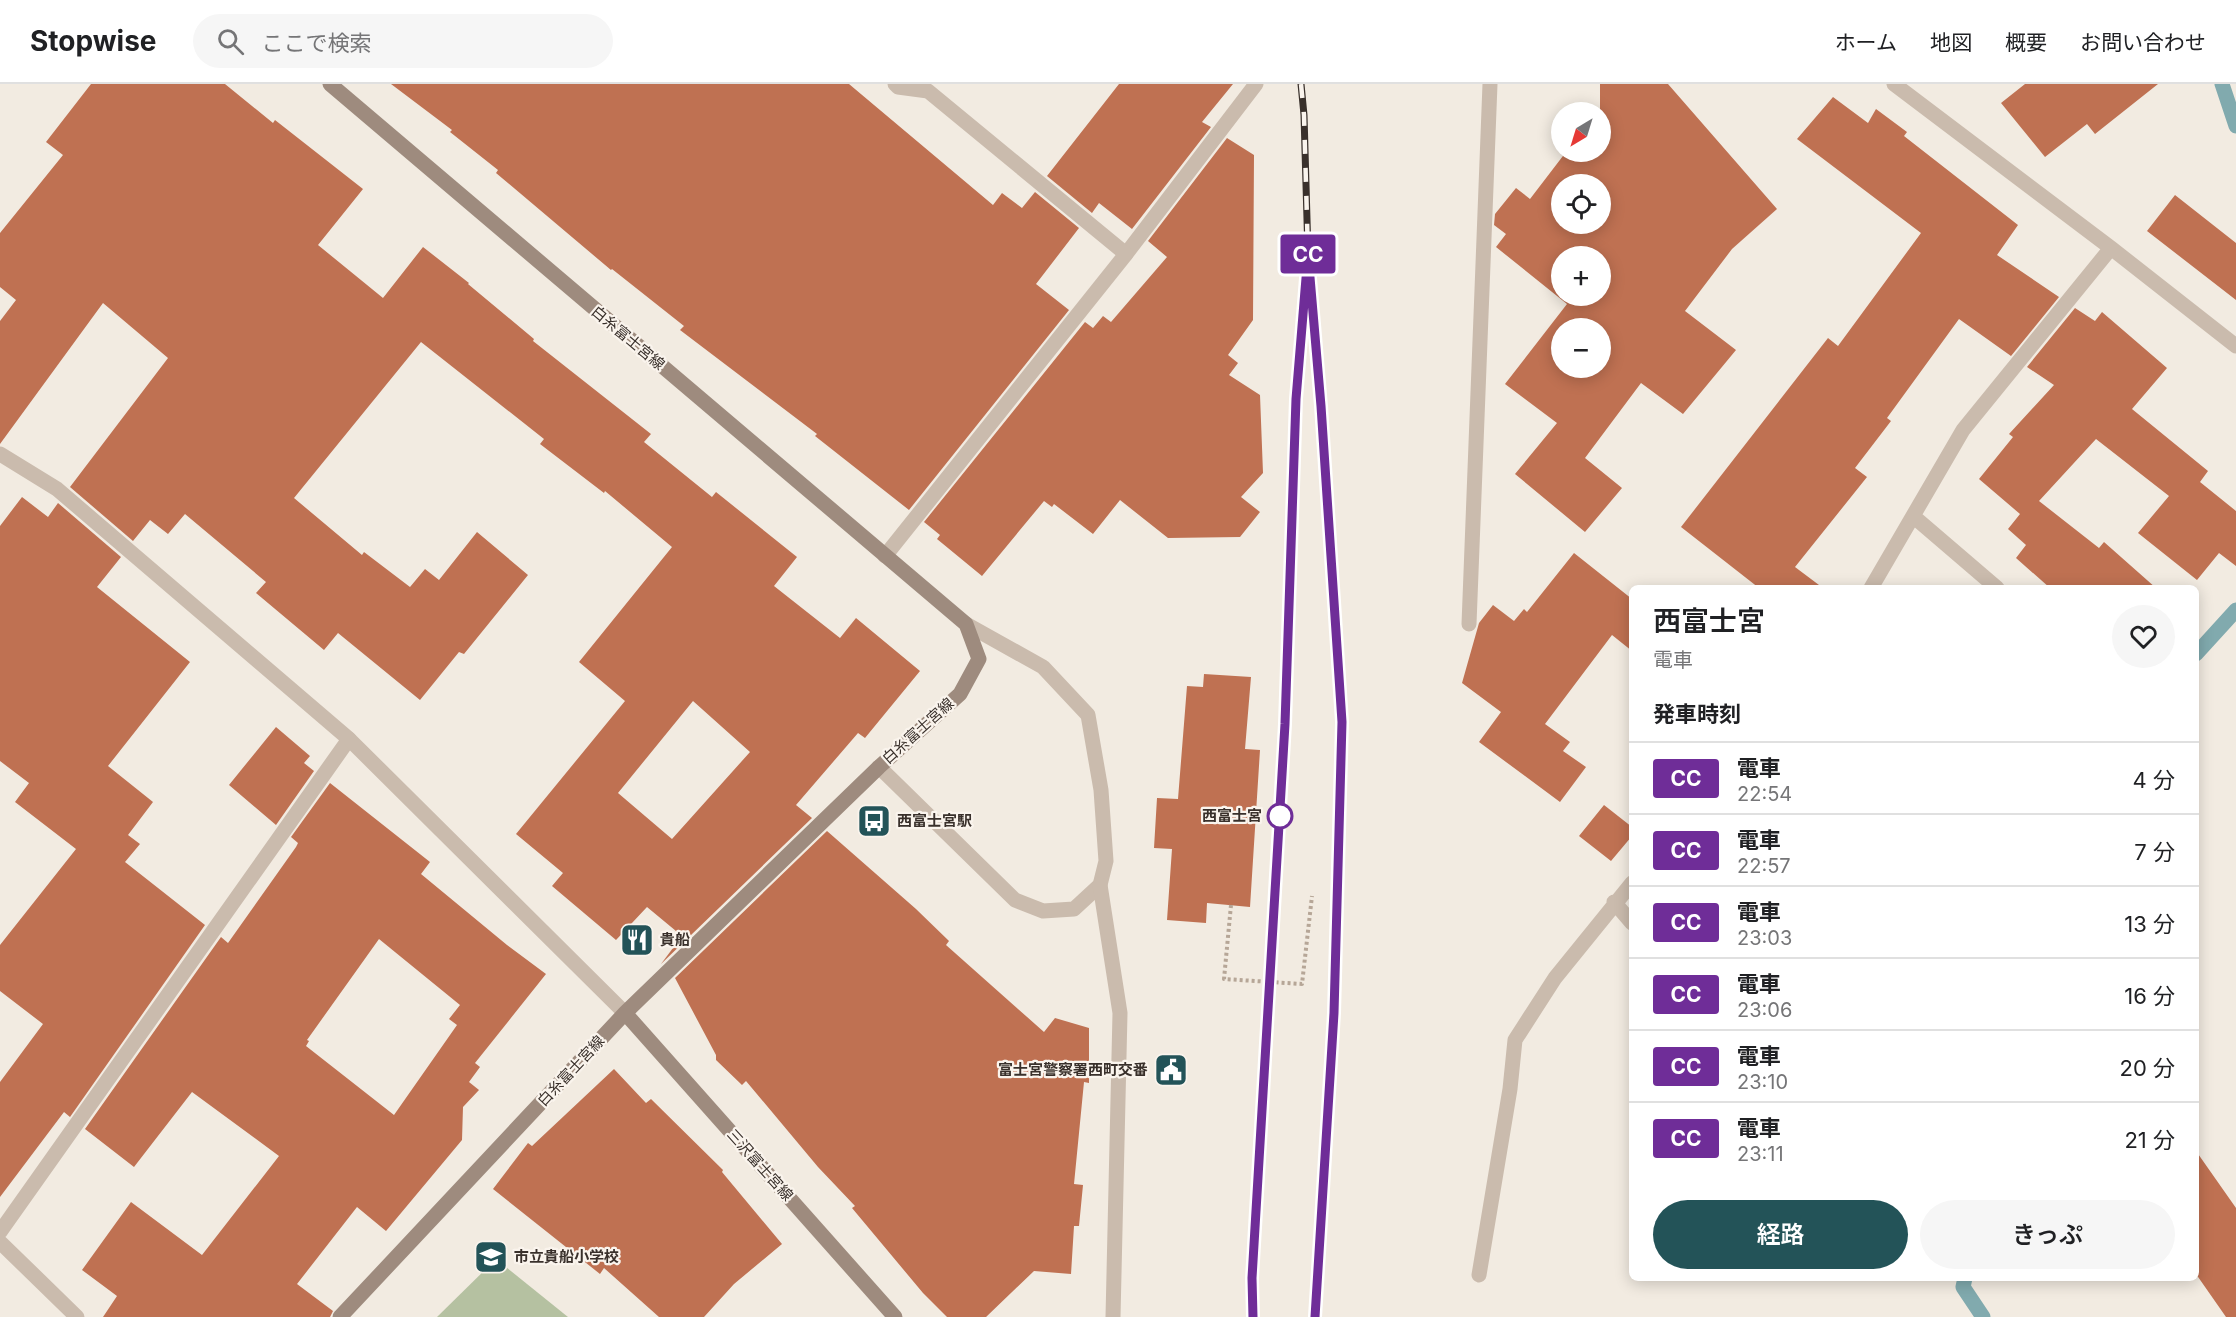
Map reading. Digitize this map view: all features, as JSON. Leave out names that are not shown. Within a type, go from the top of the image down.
[{"type":"main road","name":"白糸富士宮線","points":[[330,84],[966,624],[979,659],[960,694],[879,766],[625,1013],[340,1317]]},
{"type":"main road","name":"三沢富士宮線","points":[[625,1013],[895,1317]]},
{"type":"street","points":[[885,556],[1126,254],[1256,84]]},
{"type":"street","points":[[1469,624],[1490,84]]},
{"type":"street","points":[[1894,84],[2236,346]]},
{"type":"street","points":[[898,85],[928,92],[1126,254]]},
{"type":"street","points":[[1873,585],[1963,429],[2111,248]]},
{"type":"street","points":[[0,454],[57,489],[349,739],[625,1013]]},
{"type":"street","points":[[1912,516],[1993,585]]},
{"type":"street","points":[[966,624],[1043,667],[1088,715],[1101,790],[1106,861],[1100,885],[1120,1013],[1113,1317]]},
{"type":"street","points":[[0,1232],[349,739]]},
{"type":"street","points":[[879,766],[1015,900],[1043,911],[1074,909],[1100,885]]},
{"type":"street","points":[[1479,1275],[1510,1089],[1515,1040],[1555,978],[1629,886]]},
{"type":"street","points":[[1614,902],[1629,920]]},
{"type":"street","points":[[0,1242],[77,1317]]},
{"type":"path","points":[[1231,905],[1224,978],[1302,984],[1312,896]]},
{"type":"green space","points":[[496,1259],[568,1317],[437,1317]]},
{"type":"building","points":[[91,84],[225,84],[273,123],[275,120],[363,189],[318,245],[383,298],[423,247],[469,283],[534,339],[533,341],[651,434],[644,442],[712,497],[716,492],[797,557],[774,586],[840,638],[856,618],[920,671],[865,738],[858,733],[796,805],[812,818],[661,964],[682,936],[647,907],[616,940],[552,886],[563,873],[516,834],[625,701],[579,662],[672,547],[605,491],[604,493],[540,444],[544,439],[421,342],[294,498],[362,555],[364,552],[410,587],[425,569],[439,580],[477,532],[528,575],[464,654],[459,652],[420,700],[338,633],[324,650],[256,593],[266,582],[185,514],[168,534],[150,520],[133,541],[70,487],[168,358],[103,303],[0,444],[0,321],[16,300],[0,287],[0,233],[63,155],[46,142]],"holes":[[[693,701],[750,752],[672,839],[618,793]]]},
{"type":"building","points":[[391,84],[849,84],[993,205],[1002,193],[1022,208],[1035,192],[1079,228],[1036,284],[1069,310],[909,510],[815,436],[817,434],[680,330],[684,326],[611,270],[496,173],[498,170],[450,132],[452,130]]},
{"type":"building","points":[[1119,84],[1233,84],[1202,122],[1211,127],[1132,229],[1099,203],[1092,213],[1047,176]]},
{"type":"building","points":[[1600,84],[1668,84],[1777,209],[1732,249],[1685,311],[1736,350],[1683,414],[1641,383],[1585,458],[1622,488],[1585,532],[1515,474],[1557,423],[1505,384],[1551,325],[1551,378],[1611,378],[1611,318],[1556,318],[1565,306],[1611,306],[1611,246],[1551,246],[1551,291],[1496,247],[1506,234],[1494,225],[1495,214],[1516,188],[1530,199],[1558,162],[1611,162],[1611,102],[1600,102]]},
{"type":"building","points":[[2025,84],[2158,84],[2095,134],[2087,124],[2045,157],[2001,103]]},
{"type":"building","points":[[1833,97],[1868,123],[1876,109],[1907,132],[1904,136],[2018,225],[1997,255],[2059,297],[2011,356],[1959,319],[1887,418],[1891,421],[1855,468],[1867,477],[1795,567],[1819,585],[1755,585],[1681,527],[1828,338],[1838,346],[1921,233],[1797,139]]},
{"type":"building","points":[[1227,138],[1254,155],[1253,320],[1228,355],[1238,363],[1229,375],[1260,395],[1263,473],[1241,497],[1260,512],[1240,537],[1168,538],[1120,500],[1093,534],[1054,504],[1052,507],[1044,501],[982,576],[937,539],[940,535],[924,522],[1085,322],[1093,328],[1103,316],[1111,322],[1167,257],[1148,241]]},
{"type":"building","points":[[2175,195],[2236,243],[2236,300],[2147,231]]},
{"type":"building","points":[[2075,308],[2095,321],[2102,312],[2167,368],[2132,409],[2208,471],[2200,482],[2236,511],[2236,566],[2219,553],[2197,580],[2138,533],[2169,496],[2096,439],[2039,501],[2099,548],[2104,542],[2153,585],[2047,585],[2016,558],[2026,545],[2008,529],[2020,514],[1979,479],[2013,437],[2009,434],[2054,385],[2027,367]]},
{"type":"building","points":[[22,497],[48,517],[58,503],[121,557],[97,587],[190,662],[108,766],[153,802],[128,835],[140,844],[125,862],[205,925],[70,1117],[64,1112],[0,1197],[0,1082],[43,1024],[0,991],[0,945],[76,849],[15,802],[29,783],[0,761],[0,526]]},
{"type":"building","points":[[1574,553],[1629,597],[1629,649],[1612,635],[1545,724],[1570,742],[1563,751],[1586,767],[1560,802],[1479,742],[1501,712],[1462,683],[1479,623],[1493,605],[1514,621],[1524,609],[1527,612]]},
{"type":"building","points":[[1204,674],[1251,677],[1245,749],[1260,750],[1250,907],[1207,903],[1206,923],[1167,920],[1172,849],[1154,848],[1157,798],[1178,799],[1187,686],[1203,687]]},
{"type":"building","points":[[276,727],[310,756],[304,763],[314,771],[276,825],[229,785]]},
{"type":"building","points":[[330,783],[430,862],[421,874],[546,974],[475,1063],[480,1067],[469,1082],[479,1090],[463,1107],[462,1140],[386,1231],[357,1207],[297,1284],[333,1311],[330,1317],[103,1317],[117,1296],[82,1270],[131,1202],[202,1255],[279,1156],[192,1092],[134,1167],[85,1129],[221,937],[228,943],[296,847],[298,843],[291,837]],"holes":[[[379,939],[460,1005],[449,1019],[457,1025],[394,1115],[306,1046],[309,1041],[307,1040]]]},
{"type":"building","points":[[1604,805],[1629,825],[1629,840],[1611,861],[1579,836]]},
{"type":"building","points":[[827,831],[916,909],[949,941],[946,945],[1044,1032],[1055,1018],[1089,1028],[1089,1083],[1084,1082],[1074,1184],[1083,1185],[1079,1226],[1074,1226],[1071,1274],[1034,1271],[986,1317],[947,1317],[923,1293],[852,1208],[855,1206],[818,1167],[746,1081],[742,1085],[716,1060],[716,1055],[675,978]]},
{"type":"building","points":[[614,1069],[646,1103],[651,1099],[723,1170],[722,1172],[782,1244],[734,1284],[704,1317],[659,1317],[604,1268],[600,1274],[493,1189],[528,1143],[532,1146]]},
{"type":"building","points":[[2199,1155],[2236,1208],[2236,1317],[2226,1317],[2199,1278]]},
{"type":"waterway","points":[[2222,84],[2236,126]]},
{"type":"waterway","points":[[2199,651],[2236,610]]},
{"type":"waterway","points":[[1964,1281],[1963,1287],[1983,1317]]},
{"type":"railway","points":[[1301,84],[1308,254],[1321,406],[1342,722],[1334,1013],[1315,1317]]},
{"type":"railway","points":[[1253,1317],[1252,1278],[1285,724],[1296,399],[1305,290]]},
{"type":"train","name":"CC","points":[[1253,1317],[1252,1278],[1285,724],[1296,399],[1308,254],[1321,406],[1342,722],[1334,1013],[1315,1317]]},
{"type":"place","name":"西富士宮","points":[[1280,816]]},
{"type":"place","name":"西富士宮駅","points":[[874,821]]},
{"type":"place","name":"貴船","points":[[637,940]]},
{"type":"place","name":"富士宮警察署西町交番","points":[[1171,1070]]},
{"type":"place","name":"市立貴船小学校","points":[[491,1257]]}]
